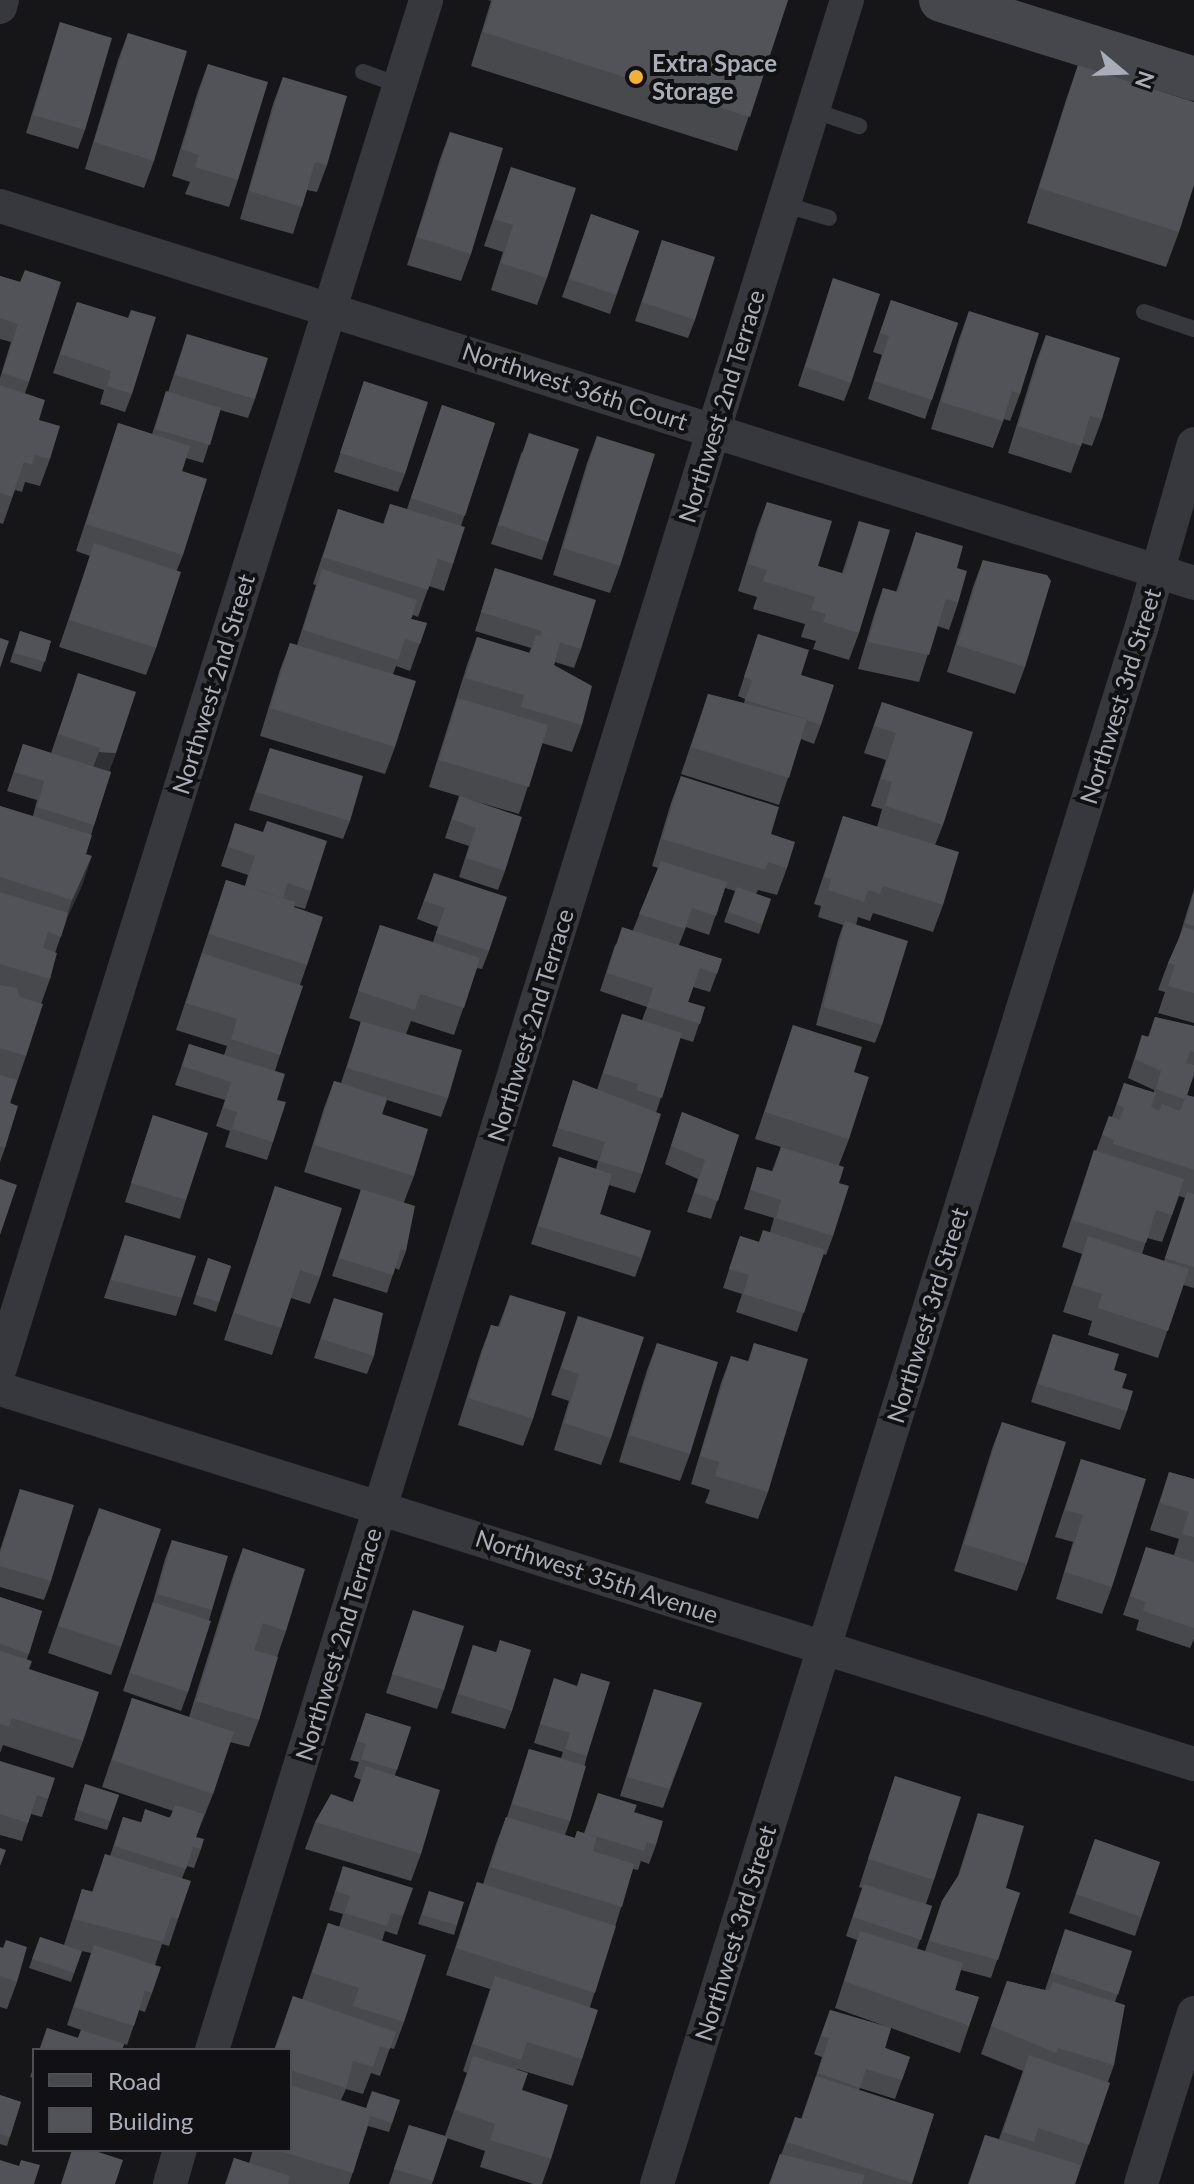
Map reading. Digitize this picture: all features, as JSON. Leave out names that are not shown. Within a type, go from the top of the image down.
[{"type":"main road","points":[[941,0],[1194,79]]},
{"type":"street","points":[[0,7],[2,0]]},
{"type":"street","name":"Northwest 2nd Street","points":[[0,1368],[426,0]]},
{"type":"street","name":"Northwest 2nd Terrace","points":[[213,2048],[847,0]]},
{"type":"street","name":"Northwest 36th Court","points":[[0,206],[1194,583]]},
{"type":"street","name":"Northwest 3rd Street","points":[[657,2184],[1194,444]]},
{"type":"street","name":"Northwest 35th Avenue","points":[[0,1389],[381,1505],[823,1650],[1194,1764]]},
{"type":"street","points":[[1141,2184],[1194,2013]]},
{"type":"street","points":[[170,2184],[179,2152]]},
{"type":"lane","points":[[363,72],[399,85]]},
{"type":"lane","points":[[812,110],[859,126]]},
{"type":"lane","points":[[783,204],[829,218]]},
{"type":"lane","points":[[1144,312],[1194,329]]},
{"type":"building","name":"Extra Space Storage","points":[[493,0],[788,0],[750,117],[483,32]]},
{"type":"building","points":[[60,22],[112,38],[85,130],[33,115]]},
{"type":"building","points":[[128,33],[187,51],[154,161],[94,142]]},
{"type":"building","points":[[208,64],[268,82],[238,180],[195,167],[199,155],[182,149]]},
{"type":"building","points":[[1078,65],[1194,102],[1194,185],[1179,232],[1039,188]]},
{"type":"building","points":[[283,77],[347,96],[327,165],[315,162],[302,207],[249,191]]},
{"type":"building","points":[[450,132],[503,148],[471,254],[417,237]]},
{"type":"building","points":[[511,167],[576,188],[547,278],[501,263],[513,225],[494,219]]},
{"type":"building","points":[[591,214],[639,231],[616,295],[569,279]]},
{"type":"building","points":[[662,240],[715,257],[695,320],[642,302]]},
{"type":"building","points":[[25,270],[61,282],[29,382],[2,373],[18,324],[0,318],[0,276],[20,282]]},
{"type":"building","points":[[833,278],[880,294],[851,383],[805,367]]},
{"type":"building","points":[[891,300],[958,323],[932,400],[874,381],[889,336],[880,333]]},
{"type":"building","points":[[77,302],[128,318],[131,310],[156,317],[132,394],[107,386],[111,371],[60,354]]},
{"type":"building","points":[[969,311],[1039,333],[1020,394],[1012,391],[1003,421],[941,402]]},
{"type":"building","points":[[187,334],[268,358],[255,399],[175,375]]},
{"type":"building","points":[[1046,335],[1120,358],[1102,419],[1090,416],[1081,446],[1018,426]]},
{"type":"building","points":[[364,381],[428,402],[405,474],[340,453]]},
{"type":"building","points":[[0,385],[45,400],[39,420],[60,426],[50,459],[35,455],[32,465],[24,462],[12,497],[0,493]]},
{"type":"building","points":[[166,391],[221,408],[210,445],[155,429]]},
{"type":"building","points":[[442,405],[495,423],[465,516],[411,498]]},
{"type":"building","points":[[118,423],[190,446],[182,471],[207,479],[183,555],[86,524]]},
{"type":"building","points":[[529,433],[579,449],[548,542],[498,525]]},
{"type":"building","points":[[597,436],[655,454],[620,566],[563,548]]},
{"type":"building","points":[[767,502],[832,521],[818,566],[844,574],[859,521],[890,530],[859,633],[823,622],[826,614],[811,610],[815,597],[763,581],[767,570],[748,564]]},
{"type":"building","points":[[390,504],[465,527],[453,564],[438,559],[428,590],[323,557],[338,509],[384,524]]},
{"type":"building","points":[[916,532],[963,546],[957,568],[967,571],[958,603],[946,599],[929,655],[868,642],[883,588],[898,592]]},
{"type":"building","points":[[94,543],[181,572],[156,648],[69,620]]},
{"type":"building","points":[[983,560],[1047,575],[1051,581],[1025,667],[957,645]]},
{"type":"building","points":[[495,568],[596,600],[581,649],[540,636],[542,631],[481,612]]},
{"type":"building","points":[[322,569],[417,600],[411,619],[427,623],[420,644],[405,639],[398,660],[303,630]]},
{"type":"building","points":[[20,631],[51,641],[45,662],[14,653]]},
{"type":"building","points":[[758,634],[809,650],[801,675],[834,685],[821,725],[745,700],[752,680],[744,677]]},
{"type":"building","points":[[536,635],[560,642],[554,665],[592,686],[582,725],[521,707],[524,695],[465,678],[477,637],[530,653]]},
{"type":"building","points":[[0,638],[9,641],[0,668]]},
{"type":"building","points":[[290,643],[416,681],[395,747],[270,708]]},
{"type":"building","points":[[78,673],[136,692],[116,753],[99,752],[100,748],[58,734]]},
{"type":"building","points":[[708,694],[807,719],[789,778],[691,747]]},
{"type":"building","points":[[458,698],[548,725],[529,787],[439,760]]},
{"type":"building","points":[[882,702],[973,732],[943,825],[885,806],[892,782],[881,779],[896,733],[874,726]]},
{"type":"building","points":[[23,744],[111,772],[94,825],[37,807],[44,781],[14,772]]},
{"type":"building","points":[[270,748],[363,776],[350,821],[256,792]]},
{"type":"building","points":[[681,776],[779,807],[771,834],[795,842],[787,868],[768,862],[765,870],[662,839]]},
{"type":"building","points":[[460,796],[522,817],[505,871],[466,858],[476,828],[452,819]]},
{"type":"building","points":[[0,806],[92,835],[86,854],[92,856],[72,900],[0,877]]},
{"type":"building","points":[[843,816],[959,852],[943,905],[883,886],[880,894],[868,890],[864,902],[828,890],[831,879],[824,877]]},
{"type":"building","points":[[267,821],[327,841],[311,891],[287,883],[283,898],[245,886],[255,856],[228,847],[235,823],[263,832]]},
{"type":"building","points":[[661,861],[727,882],[716,916],[692,908],[685,929],[639,914]]},
{"type":"building","points":[[434,873],[507,897],[489,951],[436,933],[445,908],[424,901]]},
{"type":"building","points":[[226,880],[295,902],[294,907],[323,917],[307,965],[209,934]]},
{"type":"building","points":[[737,887],[771,899],[762,924],[728,912]]},
{"type":"building","points":[[0,892],[68,913],[61,937],[48,932],[43,948],[57,953],[50,979],[0,964]]},
{"type":"building","points":[[1194,892],[1194,926],[1185,923]]},
{"type":"building","points":[[845,921],[908,941],[882,1025],[823,1007]]},
{"type":"building","points":[[380,925],[480,958],[464,1008],[420,994],[415,1010],[358,991]]},
{"type":"building","points":[[622,927],[722,959],[717,974],[700,968],[688,1002],[705,1007],[700,1024],[647,1007],[653,988],[607,973]]},
{"type":"building","points":[[1184,927],[1194,930],[1194,993],[1168,986],[1175,965],[1168,963]]},
{"type":"building","points":[[202,953],[303,986],[280,1055],[231,1039],[237,1019],[186,1003]]},
{"type":"building","points":[[0,985],[17,988],[20,997],[43,1004],[26,1056],[0,1048]]},
{"type":"building","points":[[622,1014],[682,1033],[662,1098],[636,1090],[638,1084],[603,1073]]},
{"type":"building","points":[[1155,1017],[1194,1026],[1194,1052],[1190,1051],[1186,1063],[1194,1065],[1194,1074],[1184,1099],[1156,1089],[1161,1071],[1135,1059],[1142,1035],[1149,1037]]},
{"type":"building","points":[[361,1021],[462,1050],[448,1098],[347,1068]]},
{"type":"building","points":[[793,1025],[862,1047],[854,1072],[869,1077],[849,1139],[765,1112]]},
{"type":"building","points":[[189,1044],[285,1074],[277,1100],[286,1102],[273,1142],[232,1129],[237,1112],[223,1108],[231,1082],[182,1066]]},
{"type":"building","points":[[0,1075],[17,1080],[10,1103],[18,1106],[5,1148],[0,1146]]},
{"type":"building","points":[[573,1080],[661,1114],[642,1174],[599,1161],[605,1142],[558,1128]]},
{"type":"building","points":[[334,1081],[387,1098],[382,1114],[428,1129],[414,1176],[314,1145]]},
{"type":"building","points":[[1124,1083],[1156,1093],[1151,1107],[1159,1111],[1162,1104],[1180,1111],[1186,1095],[1194,1097],[1194,1170],[1113,1144],[1114,1140],[1102,1135],[1109,1116],[1120,1120],[1124,1108],[1117,1104]]},
{"type":"building","points":[[682,1112],[739,1135],[718,1201],[694,1193],[705,1160],[671,1146]]},
{"type":"building","points":[[153,1115],[208,1133],[186,1200],[131,1183]]},
{"type":"building","points":[[781,1147],[844,1167],[839,1183],[849,1186],[833,1236],[776,1218],[781,1200],[750,1190],[757,1167],[773,1172]]},
{"type":"building","points":[[1094,1150],[1184,1179],[1172,1215],[1156,1210],[1146,1243],[1072,1220]]},
{"type":"building","points":[[559,1157],[612,1174],[600,1214],[651,1231],[642,1258],[538,1226]]},
{"type":"building","points":[[0,1179],[17,1185],[0,1235]]},
{"type":"building","points":[[275,1186],[342,1208],[320,1277],[300,1270],[281,1328],[234,1313]]},
{"type":"building","points":[[361,1189],[415,1206],[406,1251],[401,1249],[393,1275],[339,1258]]},
{"type":"building","points":[[1187,1192],[1194,1194],[1194,1267],[1165,1258]]},
{"type":"building","points":[[763,1230],[825,1250],[804,1313],[743,1294],[749,1275],[729,1269],[740,1236],[759,1242]]},
{"type":"building","points":[[125,1235],[196,1256],[182,1298],[111,1280]]},
{"type":"building","points":[[1088,1236],[1189,1269],[1168,1331],[1098,1308],[1102,1294],[1073,1285]]},
{"type":"building","points":[[208,1258],[231,1266],[219,1302],[196,1295]]},
{"type":"building","points":[[510,1295],[566,1312],[533,1419],[468,1398],[491,1325],[500,1327]]},
{"type":"building","points":[[334,1298],[383,1313],[374,1356],[321,1339]]},
{"type":"building","points":[[578,1316],[644,1337],[611,1438],[564,1423],[579,1374],[561,1368]]},
{"type":"building","points":[[1053,1334],[1119,1354],[1114,1370],[1127,1374],[1122,1388],[1133,1391],[1127,1411],[1038,1384]]},
{"type":"building","points":[[657,1343],[718,1362],[690,1454],[629,1435]]},
{"type":"building","points":[[754,1343],[808,1359],[768,1492],[715,1476],[719,1462],[700,1456],[731,1356],[749,1362]]},
{"type":"building","points":[[1002,1422],[1066,1442],[1027,1564],[964,1544]]},
{"type":"building","points":[[1081,1459],[1146,1479],[1112,1587],[1065,1572],[1083,1515],[1065,1510]]},
{"type":"building","points":[[1169,1472],[1194,1479],[1194,1537],[1182,1534],[1189,1512],[1160,1503]]},
{"type":"building","points":[[20,1489],[74,1505],[51,1581],[0,1566],[0,1554]]},
{"type":"building","points":[[99,1508],[161,1529],[121,1647],[58,1626]]},
{"type":"building","points":[[172,1540],[228,1556],[212,1610],[157,1594]]},
{"type":"building","points":[[1146,1547],[1194,1562],[1194,1628],[1143,1611],[1146,1602],[1130,1596]]},
{"type":"building","points":[[243,1548],[305,1569],[286,1631],[263,1623],[254,1650],[278,1657],[259,1720],[196,1701]]},
{"type":"building","points":[[0,1597],[42,1611],[29,1654],[0,1644]]},
{"type":"building","points":[[153,1602],[211,1621],[188,1692],[130,1673]]},
{"type":"building","points":[[413,1610],[464,1626],[444,1690],[392,1674]]},
{"type":"building","points":[[500,1640],[531,1650],[512,1711],[458,1694],[473,1645],[497,1653]]},
{"type":"building","points":[[0,1651],[32,1661],[29,1669],[99,1692],[83,1741],[12,1718],[9,1727],[0,1724]]},
{"type":"building","points":[[581,1673],[610,1682],[587,1756],[565,1749],[570,1733],[540,1724],[554,1678],[577,1686]]},
{"type":"building","points":[[654,1689],[702,1703],[669,1789],[627,1777]]},
{"type":"building","points":[[132,1698],[234,1732],[213,1794],[112,1760]]},
{"type":"building","points":[[366,1713],[411,1727],[397,1770],[361,1759],[366,1744],[357,1741]]},
{"type":"building","points":[[529,1749],[586,1766],[570,1821],[512,1804]]},
{"type":"building","points":[[0,1761],[55,1778],[48,1799],[37,1795],[28,1823],[0,1814]]},
{"type":"building","points":[[366,1766],[440,1790],[421,1854],[315,1822],[331,1794],[353,1802]]},
{"type":"building","points":[[895,1776],[961,1797],[934,1880],[868,1859]]},
{"type":"building","points":[[85,1784],[119,1795],[110,1821],[77,1810]]},
{"type":"building","points":[[598,1793],[637,1805],[634,1812],[663,1821],[656,1845],[647,1842],[644,1851],[585,1833]]},
{"type":"building","points":[[175,1805],[204,1814],[196,1837],[204,1839],[201,1849],[193,1847],[186,1869],[114,1846],[123,1817],[141,1823],[145,1809],[170,1818]]},
{"type":"building","points":[[978,1813],[1024,1826],[1006,1888],[1020,1893],[998,1960],[929,1941],[942,1901],[960,1873]]},
{"type":"building","points":[[506,1817],[575,1838],[577,1831],[597,1837],[593,1851],[634,1864],[622,1907],[490,1867]]},
{"type":"building","points":[[1095,1839],[1160,1862],[1141,1917],[1076,1894]]},
{"type":"building","points":[[0,1848],[6,1850],[0,1866]]},
{"type":"building","points":[[105,1854],[191,1881],[178,1919],[171,1917],[163,1942],[73,1919],[82,1889],[93,1892]]},
{"type":"building","points":[[343,1866],[413,1888],[403,1916],[391,1913],[387,1926],[344,1913],[350,1896],[336,1891]]},
{"type":"building","points":[[477,1882],[616,1926],[595,1993],[456,1948]]},
{"type":"building","points":[[864,1884],[932,1906],[921,1940],[853,1917]]},
{"type":"building","points":[[429,1891],[464,1902],[457,1925],[422,1915]]},
{"type":"building","points":[[328,1923],[426,1955],[404,2022],[353,2006],[359,1988],[312,1973]]},
{"type":"building","points":[[1065,1929],[1132,1951],[1118,1995],[1051,1972]]},
{"type":"building","points":[[860,1931],[963,1963],[955,1990],[979,1997],[969,2026],[844,1981]]},
{"type":"building","points":[[40,1937],[82,1951],[74,1973],[32,1959]]},
{"type":"building","points":[[6,1940],[27,1947],[17,1982],[0,1976],[0,1947],[3,1948]]},
{"type":"building","points":[[94,1945],[161,1967],[152,1993],[145,1991],[134,2026],[74,2007]]},
{"type":"building","points":[[495,1976],[598,2010],[582,2059],[527,2042],[521,2060],[473,2044]]},
{"type":"building","points":[[1007,1981],[1049,1991],[1053,1982],[1125,2005],[1114,2065],[1058,2048],[1056,2053],[991,2026]]},
{"type":"building","points":[[293,1996],[396,2032],[390,2049],[380,2046],[373,2067],[353,2061],[346,2088],[292,2071],[292,2048],[276,2048]]},
{"type":"building","points":[[830,2010],[891,2028],[885,2048],[910,2057],[902,2080],[866,2069],[860,2088],[818,2073],[829,2038],[821,2036]]},
{"type":"building","points":[[47,2028],[78,2038],[81,2030],[124,2044],[123,2048],[41,2048]]},
{"type":"building","points":[[1029,2055],[1110,2083],[1089,2145],[1038,2128],[1034,2142],[1003,2132]]},
{"type":"building","points":[[473,2056],[528,2073],[522,2090],[568,2105],[551,2159],[490,2140],[495,2124],[455,2110]]},
{"type":"building","points":[[816,2076],[934,2114],[912,2183],[787,2142],[795,2117],[802,2119]]},
{"type":"building","points":[[292,2086],[372,2110],[353,2173],[283,2152],[292,2152]]},
{"type":"building","points":[[372,2091],[400,2100],[392,2123],[371,2116],[372,2110],[366,2108]]},
{"type":"building","points":[[0,2095],[21,2102],[10,2137],[0,2134]]},
{"type":"building","points":[[409,2125],[448,2137],[433,2181],[394,2169]]},
{"type":"building","points":[[985,2135],[1081,2165],[1075,2184],[969,2184]]},
{"type":"building","points":[[71,2152],[98,2152],[123,2160],[115,2184],[61,2184]]},
{"type":"building","points":[[780,2154],[865,2175],[862,2184],[770,2184]]},
{"type":"building","points":[[234,2158],[290,2176],[288,2184],[226,2184]]},
{"type":"building","points":[[0,2160],[19,2166],[21,2160],[40,2165],[34,2184],[0,2184]]},
{"type":"place","name":"Extra Space Storage","points":[[636,77]]}]
